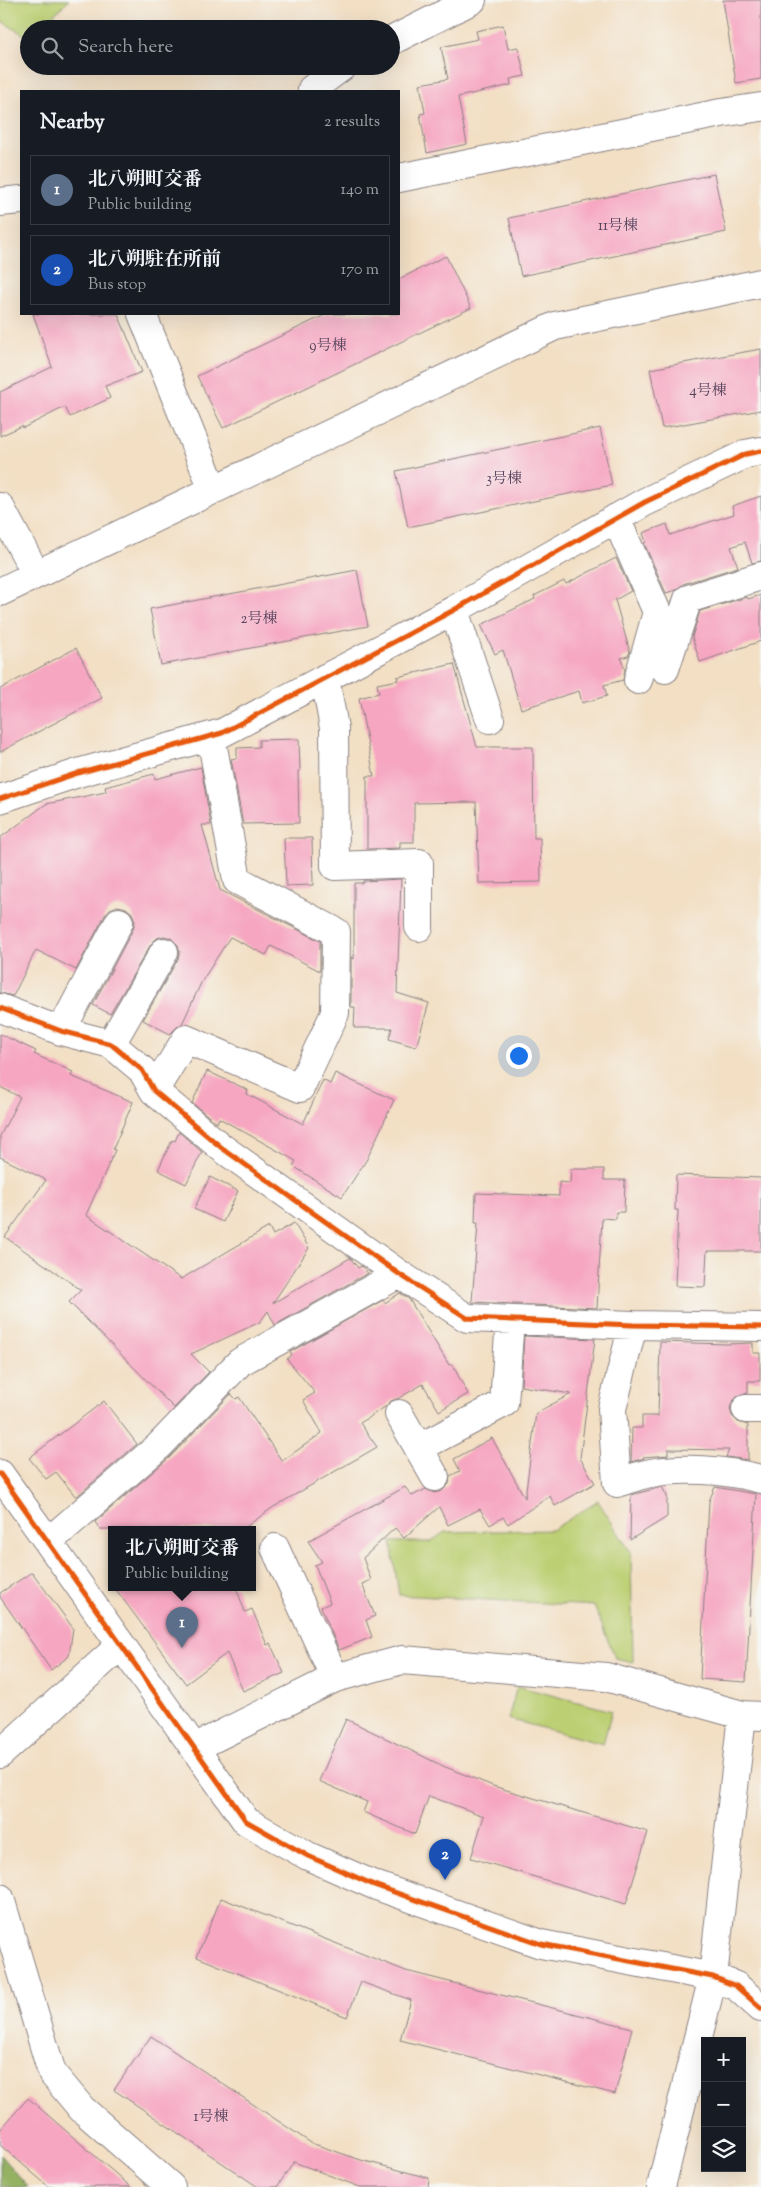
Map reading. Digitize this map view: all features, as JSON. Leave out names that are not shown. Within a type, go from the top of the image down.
[{"type":"street","points":[[400,36],[472,0]]},
{"type":"street","points":[[310,90],[331,75]]},
{"type":"street","points":[[400,178],[721,113],[761,108]]},
{"type":"street","points":[[0,202],[20,200]]},
{"type":"street","points":[[0,592],[555,326],[761,283]]},
{"type":"street","points":[[142,315],[213,490]]},
{"type":"street","points":[[0,799],[78,773],[222,733],[454,610],[645,502],[746,454],[761,451]]},
{"type":"street","points":[[0,507],[36,574]]},
{"type":"street","points":[[616,518],[657,612],[638,680]]},
{"type":"street","points":[[665,669],[688,599],[761,576]]},
{"type":"street","points":[[454,610],[490,719]]},
{"type":"street","points":[[325,678],[334,728],[335,866],[419,863],[419,927]]},
{"type":"street","points":[[154,1091],[186,1039],[300,1088],[335,1013],[336,932],[237,880],[211,736]]},
{"type":"street","points":[[61,1031],[119,922]]},
{"type":"street","points":[[111,1044],[164,952]]},
{"type":"street","points":[[0,1008],[61,1031],[111,1044],[142,1070],[154,1091],[222,1148],[399,1274],[466,1318],[633,1325],[761,1327]]},
{"type":"street","points":[[49,1541],[159,1446],[240,1362],[399,1274]]},
{"type":"street","points":[[419,1448],[504,1403],[510,1320]]},
{"type":"street","points":[[633,1325],[612,1409],[617,1483],[647,1473],[697,1470],[742,1474],[761,1479]]},
{"type":"street","points":[[399,1414],[435,1477]]},
{"type":"street","points":[[0,1474],[196,1747],[246,1821],[308,1856],[374,1885],[541,1944],[713,1977],[736,1986],[761,2008]]},
{"type":"street","points":[[276,1548],[335,1678]]},
{"type":"street","points":[[0,1754],[121,1645]]},
{"type":"street","points":[[196,1747],[335,1678],[402,1660],[606,1677],[751,1716],[713,1977],[662,2187]]},
{"type":"street","points":[[0,1898],[52,2074],[82,2109],[171,2187]]},
{"type":"green space","points":[[0,0],[69,0],[48,20],[20,20],[20,32],[0,20]]},
{"type":"green space","points":[[598,1501],[631,1553],[633,1662],[615,1658],[594,1606],[399,1595],[391,1542],[430,1542],[445,1532],[552,1530]]},
{"type":"green space","points":[[517,1686],[612,1711],[603,1744],[508,1719]]},
{"type":"green space","points":[[0,2155],[28,2187],[0,2187]]},
{"type":"building","points":[[723,0],[761,0],[761,79],[736,83]]},
{"type":"building","points":[[503,25],[508,49],[518,47],[525,76],[510,79],[511,85],[458,97],[467,144],[427,153],[420,114],[425,113],[420,84],[448,79],[441,47],[478,39],[476,31]]},
{"type":"building","points":[[714,174],[726,232],[521,276],[509,218]]},
{"type":"building","points":[[446,256],[471,308],[223,428],[197,376],[325,315],[400,315],[400,279]]},
{"type":"building","points":[[33,315],[118,315],[142,372],[105,386],[110,398],[70,417],[65,407],[23,428],[22,426],[0,436],[0,392],[52,367]]},
{"type":"building","points":[[761,349],[761,410],[662,428],[650,369]]},
{"type":"building","points":[[600,428],[612,485],[408,527],[396,471]]},
{"type":"building","points":[[761,496],[761,561],[752,563],[745,542],[731,547],[738,567],[683,584],[676,590],[666,593],[644,543],[646,542],[643,533],[667,524],[670,535],[734,514],[732,506]]},
{"type":"building","points":[[616,558],[631,591],[615,600],[630,652],[628,656],[621,658],[625,670],[623,680],[604,685],[607,696],[582,703],[579,691],[521,709],[503,650],[495,654],[481,625],[535,599],[534,596],[564,581],[566,584]]},
{"type":"building","points":[[357,570],[368,626],[161,665],[150,609]]},
{"type":"building","points":[[761,595],[761,641],[700,662],[692,637],[700,611],[747,597],[748,599]]},
{"type":"building","points":[[76,648],[102,698],[0,752],[0,689]]},
{"type":"building","points":[[454,664],[477,747],[533,747],[534,838],[540,838],[541,882],[479,883],[476,802],[414,803],[414,842],[400,842],[400,848],[367,849],[367,776],[374,776],[359,698],[379,693],[377,684],[398,680],[397,677]]},
{"type":"building","points":[[299,739],[299,823],[243,824],[231,759],[237,758],[237,748],[259,747],[259,740]]},
{"type":"building","points":[[201,767],[211,825],[202,825],[220,890],[320,941],[320,971],[271,946],[266,955],[230,937],[202,981],[182,1024],[170,1034],[143,1020],[178,959],[180,952],[178,945],[171,938],[164,936],[157,938],[151,944],[110,1014],[93,1005],[133,929],[135,921],[132,913],[126,908],[118,906],[110,909],[105,915],[76,970],[36,950],[13,996],[0,993],[0,838],[46,804],[106,792],[105,787],[154,774],[155,779]]},
{"type":"building","points":[[284,838],[312,838],[313,885],[286,886]]},
{"type":"building","points":[[401,879],[397,993],[429,1003],[416,1047],[389,1039],[392,1028],[354,1028],[355,1007],[351,1007],[351,957],[354,959],[354,883]]},
{"type":"building","points":[[0,1034],[36,1051],[34,1054],[73,1072],[71,1076],[133,1102],[113,1149],[115,1150],[86,1215],[181,1279],[269,1227],[273,1235],[294,1223],[309,1248],[273,1303],[350,1258],[358,1268],[361,1266],[368,1273],[275,1325],[268,1311],[260,1322],[191,1354],[209,1372],[174,1408],[69,1302],[81,1290],[5,1237],[46,1180],[0,1157],[0,1136],[20,1097],[0,1087]]},
{"type":"building","points":[[207,1071],[248,1090],[247,1094],[303,1124],[323,1080],[330,1084],[335,1073],[394,1100],[367,1159],[342,1197],[293,1166],[296,1161],[219,1118],[217,1123],[192,1103]]},
{"type":"building","points":[[179,1132],[202,1152],[186,1184],[158,1170],[172,1140],[175,1141]]},
{"type":"building","points":[[571,1169],[604,1169],[604,1180],[625,1180],[624,1212],[616,1212],[616,1219],[602,1218],[597,1308],[472,1302],[478,1223],[475,1223],[476,1193],[559,1196],[559,1182],[570,1183]]},
{"type":"building","points":[[676,1175],[761,1178],[761,1251],[707,1251],[705,1287],[675,1286],[678,1210],[675,1210]]},
{"type":"building","points":[[210,1177],[238,1191],[223,1222],[194,1209]]},
{"type":"building","points":[[400,1293],[409,1299],[449,1365],[452,1364],[468,1394],[439,1411],[423,1384],[391,1401],[360,1423],[377,1447],[272,1508],[247,1526],[108,1526],[108,1529],[100,1529],[95,1522],[170,1457],[231,1394],[236,1399],[239,1397],[282,1461],[322,1433],[303,1400],[315,1393],[287,1359],[292,1355],[290,1352],[383,1300],[385,1303]]},
{"type":"building","points":[[524,1336],[595,1339],[580,1458],[595,1483],[555,1506],[550,1496],[508,1524],[503,1517],[490,1525],[480,1509],[448,1525],[439,1507],[404,1538],[395,1528],[363,1558],[371,1580],[362,1584],[375,1616],[366,1620],[372,1637],[339,1650],[321,1607],[330,1603],[315,1565],[322,1562],[308,1541],[405,1487],[412,1496],[426,1489],[434,1493],[442,1491],[449,1484],[450,1476],[460,1471],[454,1459],[492,1438],[525,1498],[536,1413],[571,1394],[521,1386]]},
{"type":"building","points":[[660,1342],[753,1343],[753,1353],[760,1353],[760,1381],[748,1381],[748,1393],[738,1396],[732,1402],[730,1409],[732,1416],[738,1422],[748,1425],[748,1460],[726,1457],[729,1450],[668,1449],[668,1455],[643,1457],[631,1462],[632,1428],[642,1428],[642,1416],[658,1416]]},
{"type":"building","points":[[104,1401],[137,1444],[76,1497],[56,1472],[46,1479],[29,1458]]},
{"type":"building","points":[[662,1487],[667,1496],[667,1517],[630,1540],[631,1495]]},
{"type":"building","points":[[715,1487],[756,1494],[746,1682],[700,1679],[709,1501]]},
{"type":"building","points":[[32,1572],[73,1628],[69,1656],[51,1670],[0,1597],[0,1593]]},
{"type":"building","points":[[117,1591],[237,1591],[245,1612],[252,1609],[267,1645],[270,1643],[284,1673],[243,1691],[227,1653],[186,1684]]},
{"type":"building","points":[[346,1719],[443,1766],[493,1786],[648,1832],[626,1904],[471,1858],[484,1816],[429,1796],[415,1834],[363,1812],[367,1802],[319,1781]]},
{"type":"building","points":[[221,1898],[406,1971],[632,2028],[615,2094],[400,2040],[411,2000],[361,1982],[347,2017],[197,1957]]},
{"type":"building","points":[[151,2036],[311,2143],[361,2160],[429,2178],[428,2187],[360,2187],[294,2162],[277,2187],[258,2187],[114,2090]]},
{"type":"building","points":[[28,2098],[131,2187],[49,2187],[0,2145],[0,2130]]},
{"type":"cycle path","points":[[0,799],[78,773],[222,733],[454,610],[645,502],[746,454],[761,451]]},
{"type":"cycle path","points":[[0,1008],[61,1031],[111,1044],[142,1070],[154,1091],[222,1148],[399,1274],[467,1318],[633,1325],[761,1327]]},
{"type":"cycle path","points":[[0,1474],[246,1821],[308,1856],[374,1885],[541,1944],[713,1977],[736,1986],[761,2008]]},
{"type":"place","name":"北八朔町交番","points":[[182,1648]]},
{"type":"place","name":"北八朔駐在所前","points":[[445,1880]]}]
